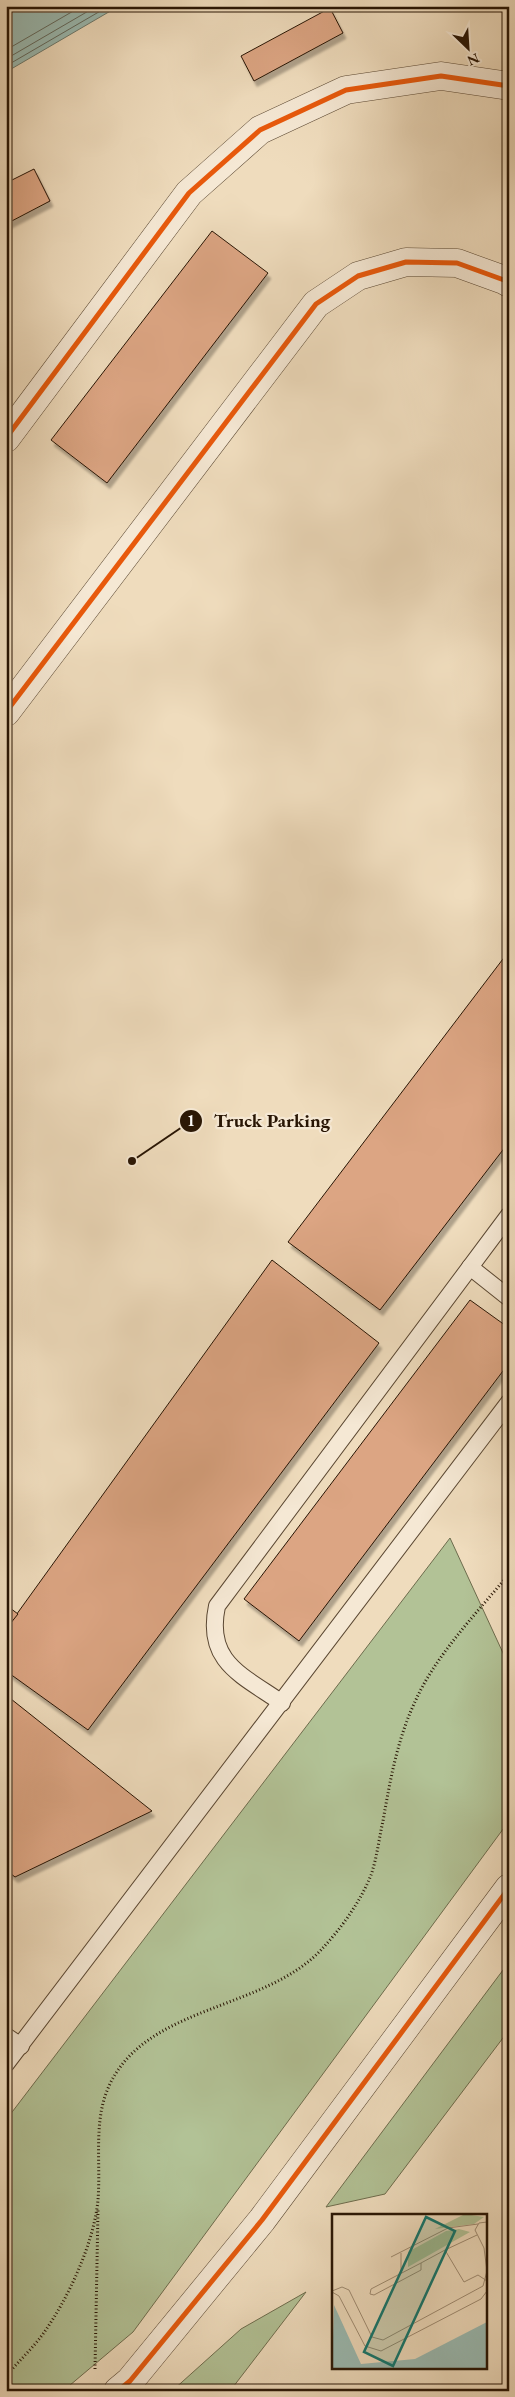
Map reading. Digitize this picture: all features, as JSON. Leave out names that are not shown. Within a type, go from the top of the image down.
[{"type":"street","points":[[6,438],[189,193],[260,130],[346,90],[440,76],[509,86]]},
{"type":"street","points":[[6,712],[316,304],[358,276],[406,262],[457,263],[509,283]]},
{"type":"street","points":[[118,2391],[130,2381],[262,2220],[509,1888]]},
{"type":"lane","points":[[282,1703],[223,1659],[215,1642],[213,1624],[217,1606],[509,1216]]},
{"type":"lane","points":[[470,1267],[509,1298]]},
{"type":"lane","points":[[6,2064],[508,1405]]},
{"type":"lane","points":[[6,2036],[21,2046]]},
{"type":"path","points":[[95,2374],[100,2112],[109,2086],[120,2066],[142,2044],[175,2025],[260,1991],[297,1971],[321,1950],[351,1912],[371,1875],[395,1756],[414,1703],[444,1654],[509,1574]]},
{"type":"path","points":[[6,2376],[43,2334],[72,2282],[88,2243],[98,2202]]},
{"type":"green space","points":[[450,1538],[509,1666],[509,1821],[133,2332],[63,2391],[6,2391],[6,2120]]},
{"type":"green space","points":[[509,1962],[509,2030],[385,2194],[326,2207]]},
{"type":"green space","points":[[306,2292],[230,2391],[172,2391],[241,2329]]},
{"type":"water","points":[[6,6],[119,6],[6,72]]},
{"type":"building","points":[[330,8],[343,33],[254,81],[241,56]]},
{"type":"building","points":[[34,169],[50,201],[6,224],[6,183]]},
{"type":"building","points":[[212,231],[268,273],[107,483],[51,440]]},
{"type":"building","points":[[509,951],[509,1142],[380,1310],[288,1242]]},
{"type":"building","points":[[272,1260],[379,1343],[88,1730],[6,1671],[6,1629]]},
{"type":"building","points":[[470,1300],[509,1328],[509,1363],[299,1641],[244,1599]]},
{"type":"building","points":[[6,1605],[18,1614],[6,1629]]},
{"type":"building","points":[[6,1695],[152,1811],[15,1877],[6,1870]]},
{"type":"cycle path","points":[[6,438],[189,193],[260,130],[346,90],[441,76],[509,86]]},
{"type":"cycle path","points":[[6,712],[316,304],[358,276],[406,262],[457,263],[509,283]]},
{"type":"cycle path","points":[[118,2391],[130,2381],[262,2220],[509,1888]]},
{"type":"place","name":"Truck Parking","points":[[132,1161]]}]
